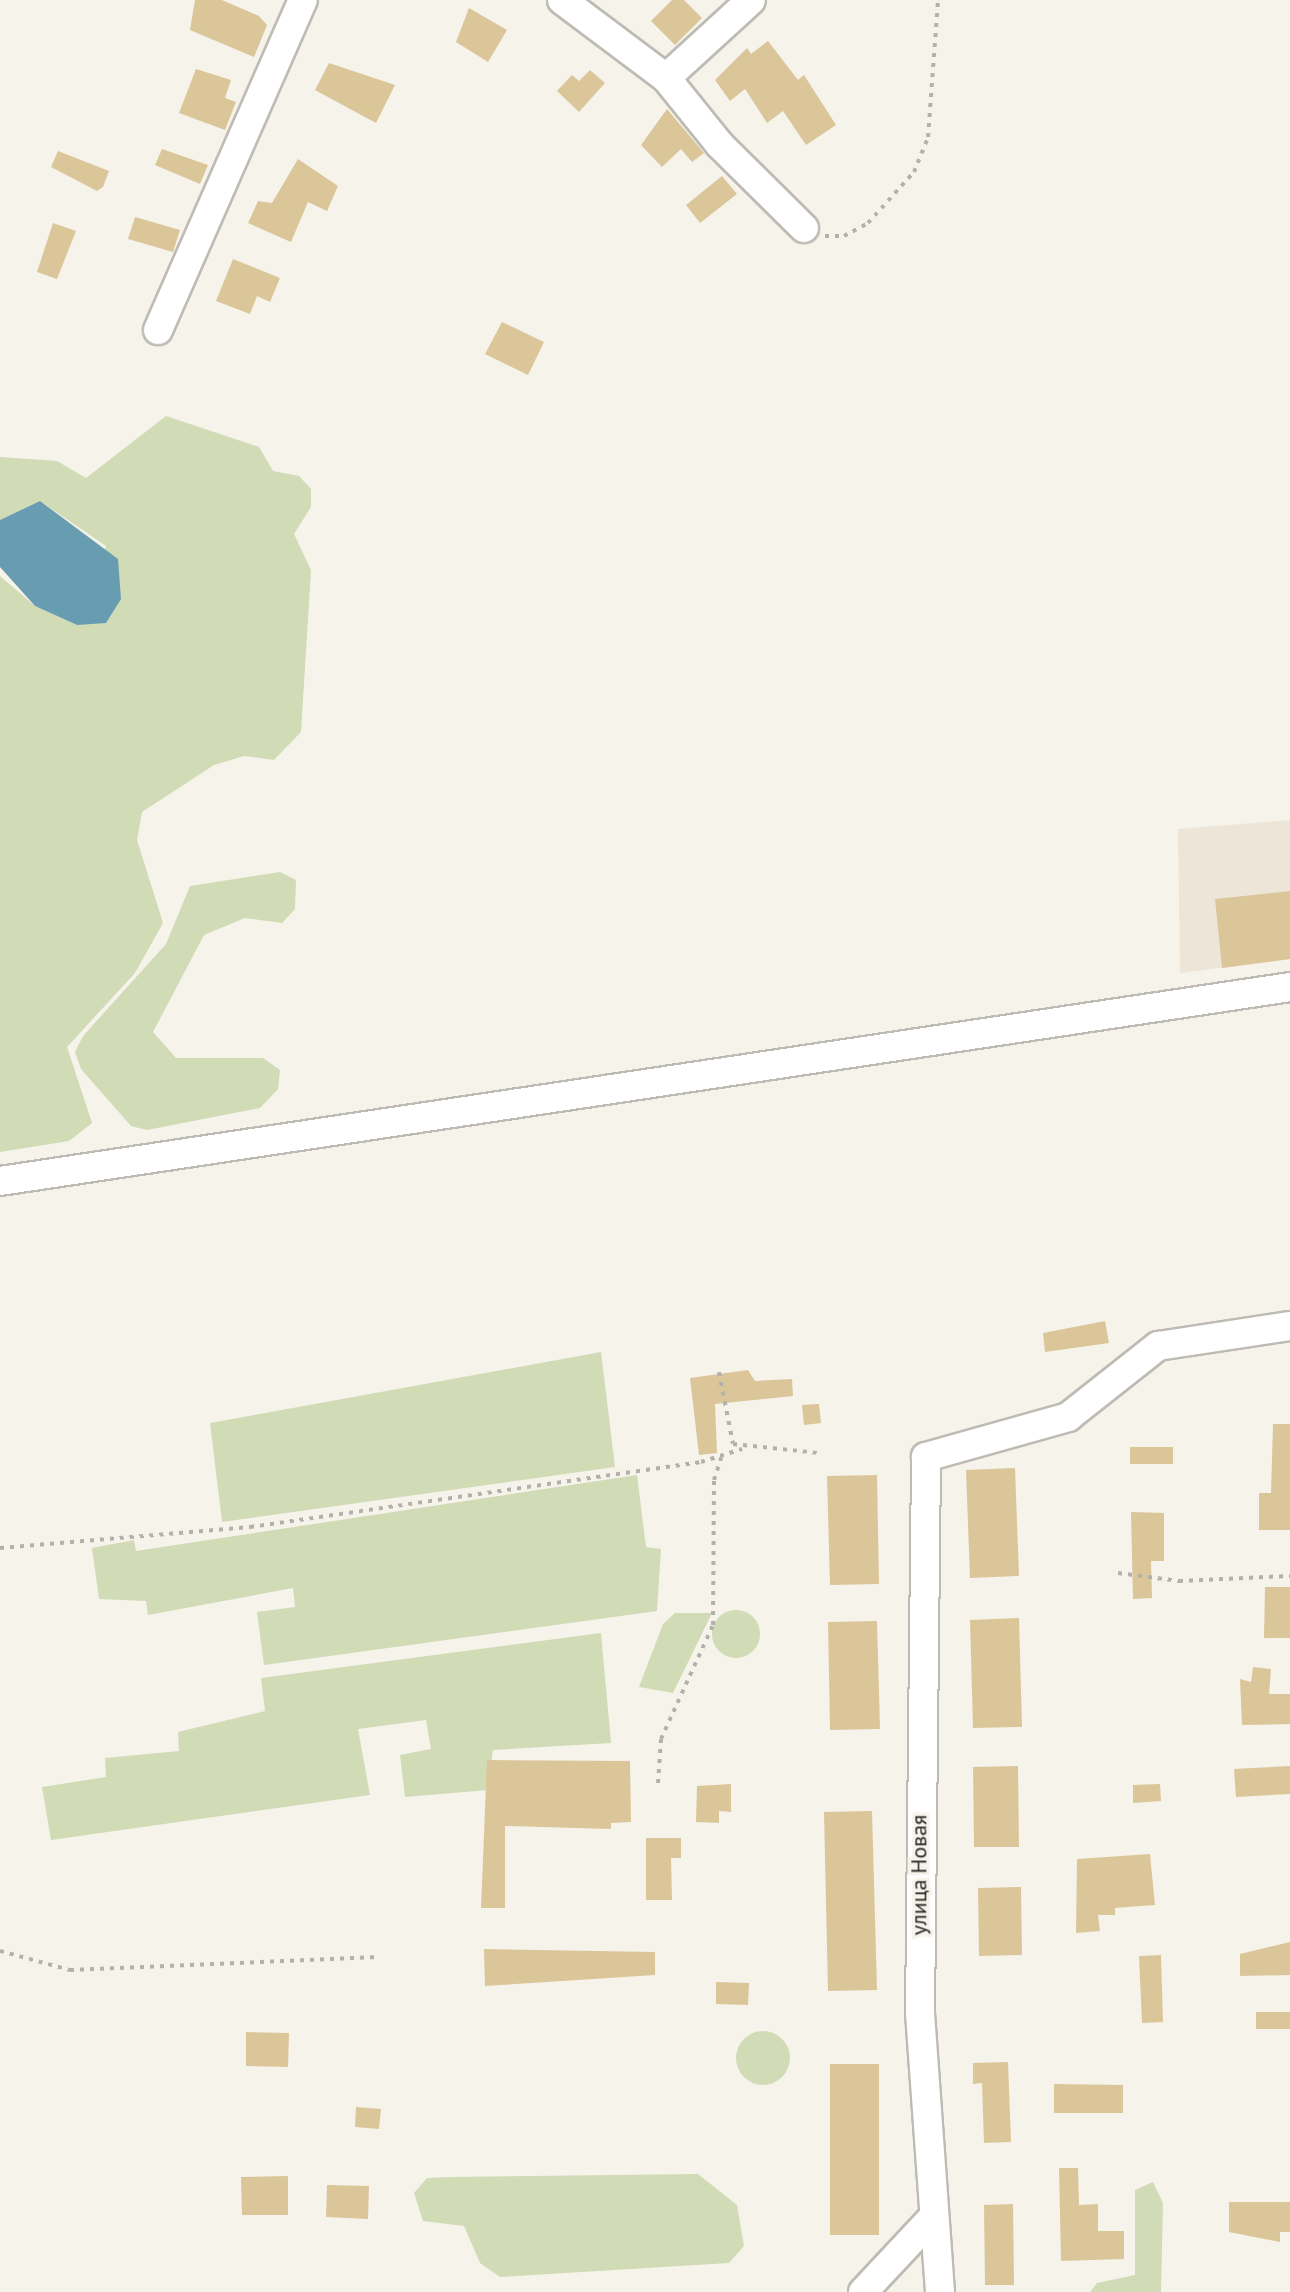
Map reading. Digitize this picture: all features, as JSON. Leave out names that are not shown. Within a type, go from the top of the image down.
[{"type":"street","points":[[158,330],[303,0]]},
{"type":"street","points":[[562,0],[666,78],[720,145],[804,228]]},
{"type":"street","points":[[666,78],[751,0]]},
{"type":"street","points":[[0,1181],[1290,987]]},
{"type":"street","name":"улица Новая","points":[[940,2292],[920,1998],[926,1457],[1068,1417],[1158,1346],[1290,1326]]},
{"type":"street","points":[[863,2292],[934,2216]]},
{"type":"path","points":[[804,228],[844,236],[894,199],[914,172],[930,124],[938,0]]},
{"type":"path","points":[[719,1372],[727,1433],[742,1449]]},
{"type":"path","points":[[0,1548],[250,1527],[722,1456],[742,1449],[818,1453]]},
{"type":"path","points":[[658,1783],[661,1739],[717,1609],[714,1480],[722,1456]]},
{"type":"path","points":[[1118,1573],[1179,1581],[1290,1576]]},
{"type":"path","points":[[0,1951],[70,1970],[378,1957]]},
{"type":"shaded area","points":[[1290,820],[1290,959],[1180,973],[1178,829]]},
{"type":"green space","points":[[166,416],[259,447],[273,471],[299,476],[311,489],[311,507],[294,534],[311,570],[301,732],[274,760],[244,756],[214,765],[142,812],[137,840],[163,923],[135,973],[67,1047],[92,1123],[69,1141],[0,1152],[0,576],[35,606],[77,625],[106,546],[40,501],[0,520],[0,457],[57,461],[86,478]]},
{"type":"green space","points":[[280,872],[296,880],[295,909],[282,923],[245,918],[204,935],[153,1032],[176,1058],[263,1058],[280,1070],[278,1089],[260,1108],[147,1130],[131,1126],[81,1069],[75,1052],[83,1036],[166,944],[190,886]]},
{"type":"green space","points":[[601,1352],[615,1467],[222,1522],[210,1423]]},
{"type":"green space","points":[[637,1475],[646,1547],[661,1549],[657,1611],[264,1665],[257,1612],[295,1607],[293,1588],[148,1615],[146,1601],[99,1599],[92,1548],[134,1540],[136,1551]]},
{"type":"green space","points":[[736,1610],[753,1617],[760,1634],[753,1651],[736,1658],[719,1651],[712,1634],[719,1617]]},
{"type":"green space","points":[[675,1613],[712,1613],[673,1693],[639,1687],[663,1624]]},
{"type":"green space","points":[[601,1633],[611,1743],[493,1750],[488,1790],[405,1797],[400,1755],[431,1749],[426,1720],[358,1729],[370,1795],[51,1840],[42,1787],[106,1777],[105,1758],[179,1751],[178,1732],[265,1711],[261,1678]]},
{"type":"green space","points":[[763,2031],[782,2039],[790,2058],[782,2077],[763,2085],[744,2077],[736,2058],[744,2039]]},
{"type":"green space","points":[[698,2174],[737,2205],[744,2246],[729,2263],[500,2277],[480,2263],[464,2226],[423,2221],[414,2193],[427,2178]]},
{"type":"green space","points":[[1153,2182],[1163,2203],[1161,2292],[1090,2292],[1097,2283],[1135,2275],[1135,2190]]},
{"type":"water","points":[[40,501],[118,559],[121,599],[106,623],[77,625],[35,606],[0,567],[0,520]]},
{"type":"building","points":[[195,0],[222,0],[259,16],[267,25],[254,57],[190,30]]},
{"type":"building","points":[[672,0],[684,0],[702,18],[675,45],[651,21]]},
{"type":"building","points":[[469,8],[507,30],[488,62],[456,42]]},
{"type":"building","points":[[768,41],[798,80],[804,75],[836,125],[806,145],[783,111],[767,123],[745,89],[730,101],[715,80],[747,48],[751,54]]},
{"type":"building","points":[[329,63],[395,85],[376,123],[315,90]]},
{"type":"building","points":[[196,69],[231,80],[225,98],[236,102],[225,130],[179,113]]},
{"type":"building","points":[[590,70],[605,83],[579,112],[557,91],[572,75],[579,81]]},
{"type":"building","points":[[667,109],[704,153],[692,162],[681,149],[662,167],[641,145]]},
{"type":"building","points":[[162,149],[208,165],[200,184],[155,165]]},
{"type":"building","points":[[58,151],[109,171],[103,187],[97,191],[51,167]]},
{"type":"building","points":[[298,159],[338,186],[327,211],[308,202],[291,242],[248,223],[258,201],[272,203]]},
{"type":"building","points":[[722,176],[737,194],[700,223],[686,205]]},
{"type":"building","points":[[135,217],[180,230],[173,252],[128,239]]},
{"type":"building","points":[[53,223],[76,231],[57,279],[37,272]]},
{"type":"building","points":[[233,259],[280,278],[270,302],[257,296],[250,314],[216,301]]},
{"type":"building","points":[[502,322],[544,342],[528,375],[485,354]]},
{"type":"building","points":[[1290,891],[1290,959],[1222,968],[1215,899]]},
{"type":"building","points":[[1105,1321],[1109,1343],[1045,1352],[1043,1333]]},
{"type":"building","points":[[748,1370],[755,1381],[792,1379],[793,1396],[715,1404],[717,1453],[699,1455],[690,1378]]},
{"type":"building","points":[[819,1404],[821,1423],[804,1425],[802,1405]]},
{"type":"building","points":[[1273,1424],[1290,1424],[1290,1530],[1259,1530],[1259,1493],[1271,1493]]},
{"type":"building","points":[[1130,1447],[1173,1447],[1173,1464],[1130,1464]]},
{"type":"building","points":[[1015,1468],[1019,1576],[970,1578],[966,1470]]},
{"type":"building","points":[[877,1475],[879,1584],[830,1585],[827,1476]]},
{"type":"building","points":[[1131,1512],[1164,1513],[1164,1561],[1151,1561],[1152,1598],[1133,1599]]},
{"type":"building","points":[[1265,1587],[1290,1587],[1290,1638],[1264,1638]]},
{"type":"building","points":[[1019,1618],[1022,1727],[973,1728],[970,1620]]},
{"type":"building","points":[[877,1621],[880,1729],[830,1730],[828,1622]]},
{"type":"building","points":[[1253,1667],[1271,1669],[1269,1694],[1290,1694],[1290,1724],[1242,1725],[1240,1679],[1251,1682]]},
{"type":"building","points":[[487,1760],[630,1761],[631,1822],[611,1823],[611,1829],[505,1826],[505,1908],[481,1908]]},
{"type":"building","points":[[1018,1766],[1019,1847],[974,1847],[973,1767]]},
{"type":"building","points":[[1290,1766],[1290,1794],[1236,1797],[1234,1769]]},
{"type":"building","points":[[731,1784],[731,1812],[719,1811],[719,1823],[696,1822],[697,1786]]},
{"type":"building","points":[[1160,1784],[1161,1801],[1133,1803],[1133,1785]]},
{"type":"building","points":[[872,1811],[877,1990],[828,1991],[824,1812]]},
{"type":"building","points":[[646,1838],[681,1838],[681,1858],[671,1858],[672,1900],[646,1900]]},
{"type":"building","points":[[1150,1854],[1155,1905],[1115,1908],[1115,1915],[1098,1915],[1100,1931],[1076,1933],[1077,1859]]},
{"type":"building","points":[[1021,1887],[1022,1955],[979,1956],[978,1888]]},
{"type":"building","points":[[1290,1942],[1290,1975],[1240,1976],[1240,1954]]},
{"type":"building","points":[[484,1949],[655,1952],[655,1975],[485,1986]]},
{"type":"building","points":[[1161,1955],[1163,2022],[1142,2023],[1139,1956]]},
{"type":"building","points":[[716,1982],[749,1983],[748,2005],[716,2004]]},
{"type":"building","points":[[1256,2012],[1290,2012],[1290,2029],[1256,2029]]},
{"type":"building","points":[[246,2032],[289,2033],[288,2067],[246,2066]]},
{"type":"building","points":[[1008,2062],[1011,2142],[984,2143],[982,2083],[973,2084],[973,2063]]},
{"type":"building","points":[[830,2064],[879,2064],[879,2235],[830,2235]]},
{"type":"building","points":[[1054,2084],[1123,2085],[1123,2113],[1054,2113]]},
{"type":"building","points":[[356,2107],[381,2109],[379,2129],[355,2127]]},
{"type":"building","points":[[1059,2168],[1078,2168],[1079,2205],[1098,2204],[1098,2231],[1124,2231],[1124,2259],[1061,2261]]},
{"type":"building","points":[[288,2176],[288,2215],[242,2215],[241,2177]]},
{"type":"building","points":[[327,2185],[369,2186],[368,2219],[326,2217]]},
{"type":"building","points":[[1229,2202],[1290,2202],[1290,2232],[1280,2232],[1280,2242],[1229,2232]]},
{"type":"building","points":[[1013,2204],[1014,2285],[985,2285],[984,2205]]}]
